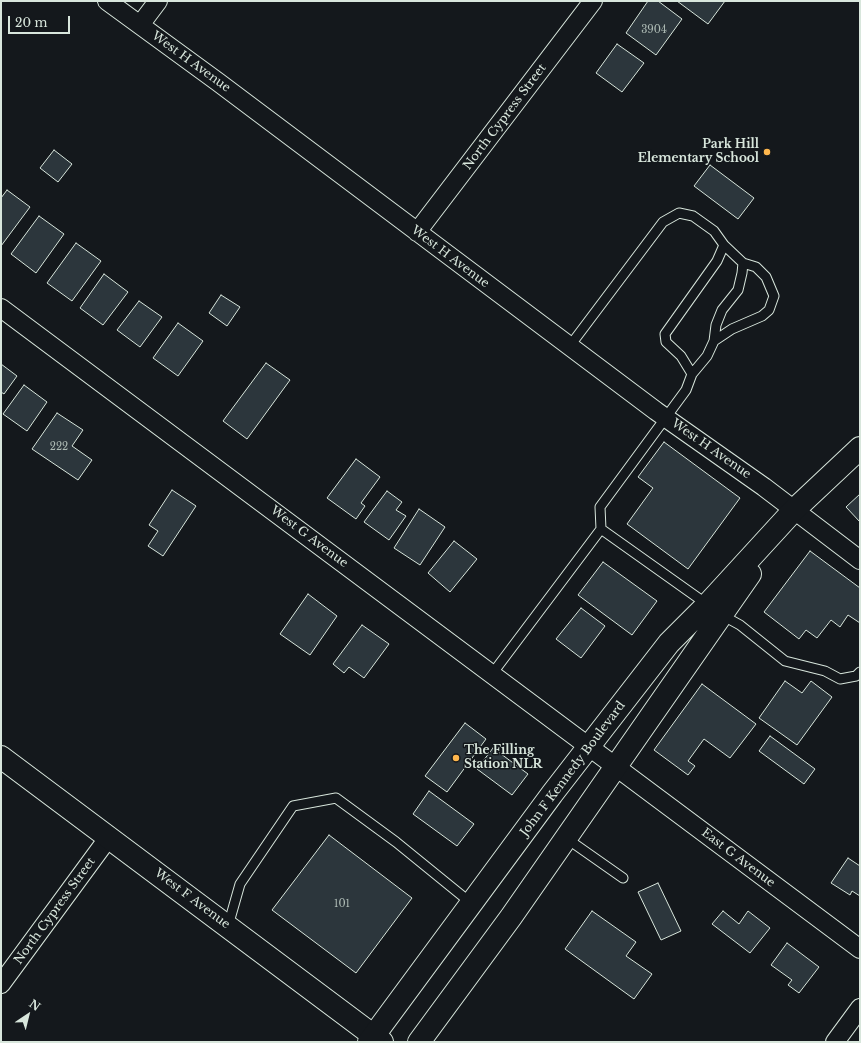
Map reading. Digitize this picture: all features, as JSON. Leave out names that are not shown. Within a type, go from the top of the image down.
[{"type":"main road","name":"John F Kennedy Boulevard","points":[[419,1042],[616,766],[715,610],[794,510],[860,448]]},
{"type":"main road","name":"John F Kennedy Boulevard","points":[[375,1040],[472,903],[552,794],[669,643],[715,610]]},
{"type":"main road","name":"West F Avenue","points":[[1,757],[228,926],[375,1040]]},
{"type":"street","name":"West H Avenue","points":[[107,1],[218,82],[569,347],[713,450],[860,560]]},
{"type":"street","points":[[140,25],[158,1]]},
{"type":"street","name":"North Cypress Street","points":[[417,232],[593,1]]},
{"type":"street","name":"West G Avenue","points":[[1,308],[616,766]]},
{"type":"street","name":"East G Avenue","points":[[616,766],[860,949]]},
{"type":"street","name":"North Cypress Street","points":[[1,984],[109,837]]},
{"type":"street","points":[[835,1042],[860,1008]]},
{"type":"lane","points":[[569,347],[663,222],[679,213],[693,216],[714,231],[724,245],[743,264],[756,267],[766,277],[774,296],[770,310],[762,316],[732,329],[714,341]]},
{"type":"lane","points":[[692,374],[681,356],[666,342],[665,334],[717,261],[724,245]]},
{"type":"lane","points":[[492,674],[600,529],[600,507],[686,390],[692,374],[707,356],[714,341],[716,325],[722,310],[738,290],[743,264]]},
{"type":"lane","points":[[600,529],[715,610],[740,625],[786,661],[825,671],[840,679],[856,676],[860,672]]},
{"type":"lane","points":[[228,926],[240,884],[293,806],[336,798],[396,842],[472,903]]},
{"type":"lane","points":[[566,838],[623,878]]},
{"type":"building","points":[[648,1],[658,1],[682,19],[656,55],[626,33]]},
{"type":"building","points":[[677,1],[725,1],[708,24]]},
{"type":"building","points":[[617,44],[644,63],[622,92],[596,73]]},
{"type":"building","points":[[54,150],[72,164],[58,182],[40,168]]},
{"type":"building","points":[[710,165],[754,198],[738,219],[694,186]]},
{"type":"building","points":[[7,190],[30,207],[1,246],[1,198]]},
{"type":"building","points":[[39,216],[64,234],[36,273],[11,254]]},
{"type":"building","points":[[76,243],[101,261],[72,301],[47,283]]},
{"type":"building","points":[[104,274],[128,292],[103,325],[80,308]]},
{"type":"building","points":[[221,295],[240,307],[227,326],[209,313]]},
{"type":"building","points":[[139,301],[162,317],[140,347],[117,330]]},
{"type":"building","points":[[178,323],[203,341],[178,376],[153,358]]},
{"type":"building","points":[[266,363],[290,380],[247,439],[223,421]]},
{"type":"building","points":[[1,364],[17,376],[4,394],[1,392]]},
{"type":"building","points":[[24,385],[47,402],[27,431],[3,414]]},
{"type":"building","points":[[57,413],[83,430],[72,446],[92,460],[78,480],[32,449]]},
{"type":"building","points":[[664,442],[740,498],[688,569],[627,524],[653,488],[638,477]]},
{"type":"building","points":[[356,459],[380,477],[361,503],[365,506],[356,519],[327,498]]},
{"type":"building","points":[[172,490],[196,506],[163,556],[148,546],[158,531],[149,525]]},
{"type":"building","points":[[387,491],[402,502],[396,510],[406,516],[389,540],[364,522]]},
{"type":"building","points":[[860,494],[860,522],[846,507]]},
{"type":"building","points":[[419,509],[445,527],[420,565],[394,548]]},
{"type":"building","points":[[454,541],[477,559],[450,592],[428,573]]},
{"type":"building","points":[[810,551],[860,588],[860,623],[848,615],[840,627],[831,620],[817,638],[806,630],[799,639],[764,612]]},
{"type":"building","points":[[603,562],[657,601],[632,635],[578,595]]},
{"type":"building","points":[[308,594],[337,616],[310,655],[280,634]]},
{"type":"building","points":[[581,608],[605,626],[581,658],[556,639]]},
{"type":"building","points":[[362,625],[389,644],[364,678],[349,667],[344,673],[333,664]]},
{"type":"building","points":[[785,681],[802,693],[811,681],[832,697],[797,745],[759,718]]},
{"type":"building","points":[[702,684],[756,724],[730,758],[704,739],[688,761],[695,766],[688,775],[654,750]]},
{"type":"building","name":"The Filling Station NLR","points":[[465,723],[486,739],[447,792],[425,776]]},
{"type":"building","points":[[770,736],[815,769],[804,784],[759,751]]},
{"type":"building","points":[[493,748],[528,774],[512,795],[477,769]]},
{"type":"building","points":[[429,791],[474,824],[457,846],[413,814]]},
{"type":"building","points":[[329,835],[412,898],[356,973],[272,910]]},
{"type":"building","points":[[848,858],[860,866],[860,896],[852,891],[850,895],[831,883]]},
{"type":"building","points":[[658,883],[681,931],[661,940],[638,892]]},
{"type":"building","points":[[592,911],[636,942],[626,956],[652,974],[634,999],[565,949]]},
{"type":"building","points":[[723,911],[739,924],[748,911],[770,928],[750,953],[712,924]]},
{"type":"building","points":[[787,943],[819,967],[799,993],[788,985],[792,980],[771,965]]},
{"type":"place","name":"Park Hill Elementary School","points":[[767,152]]},
{"type":"place","name":"The Filling Station NLR","points":[[456,758]]}]
